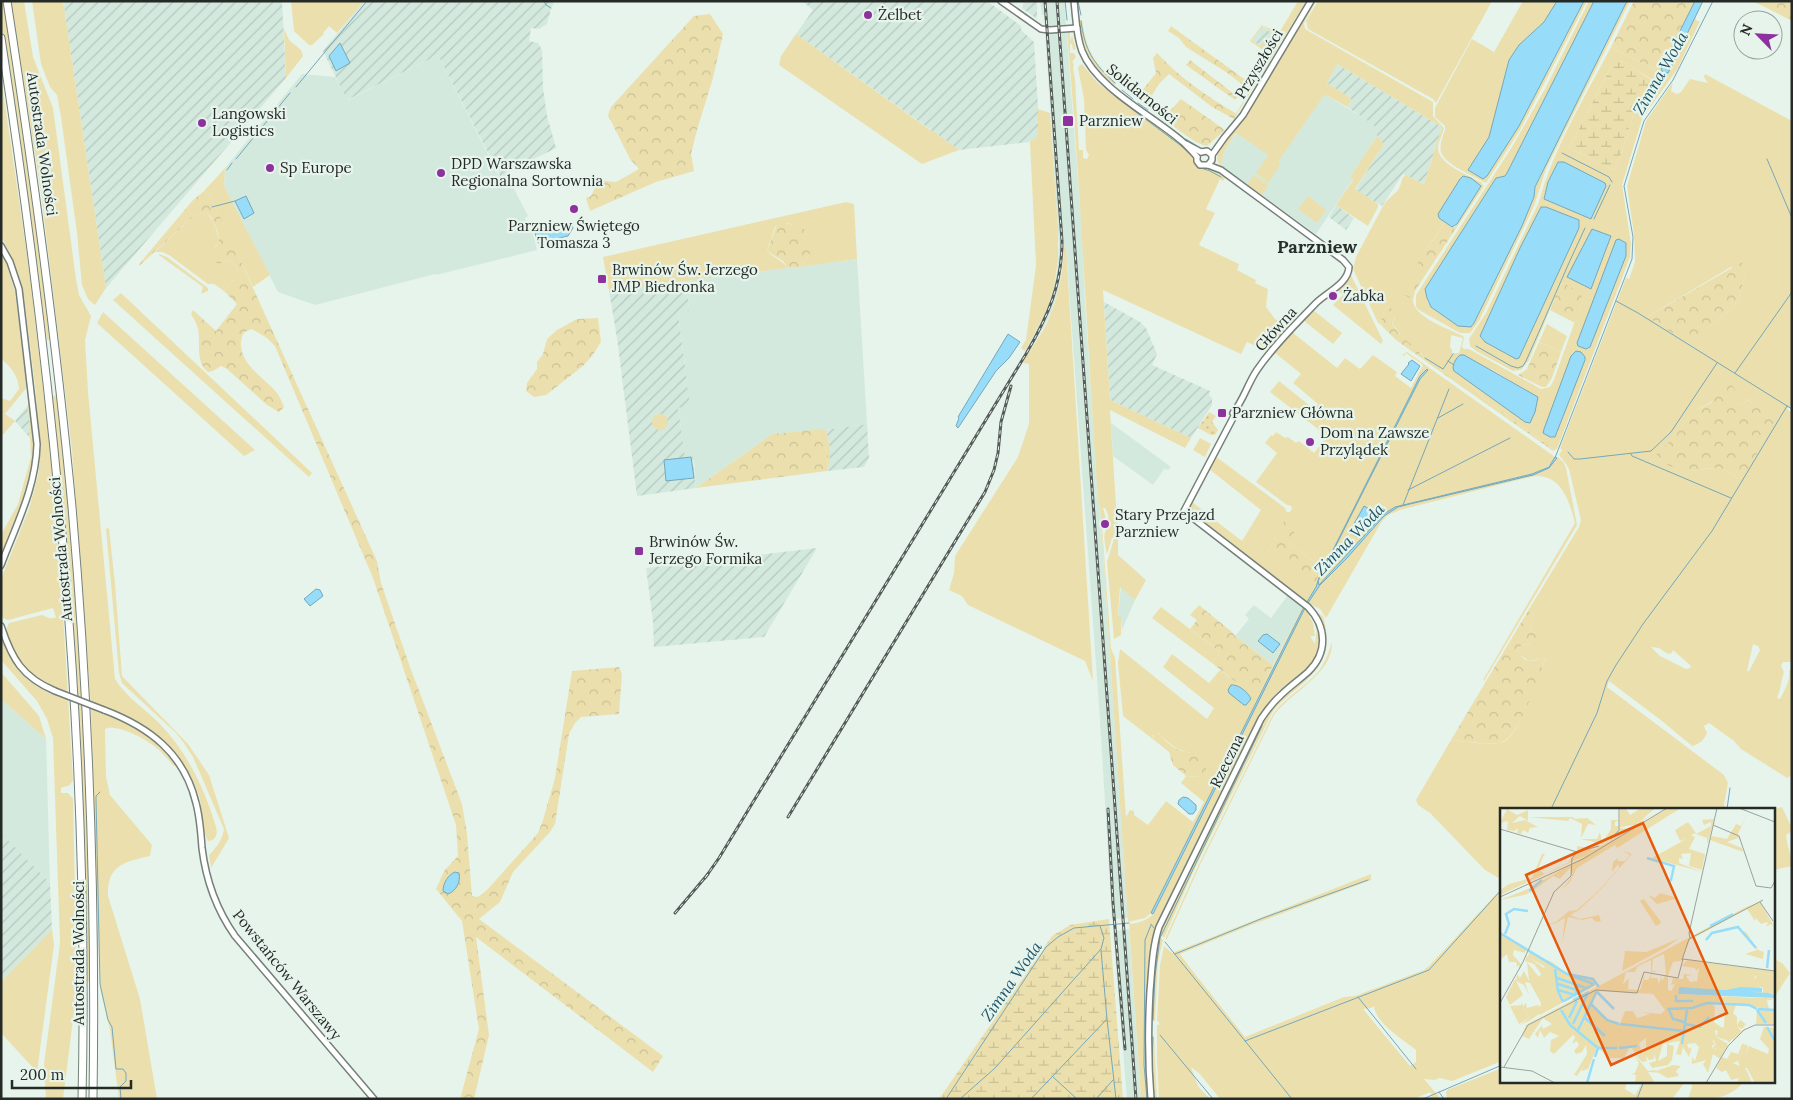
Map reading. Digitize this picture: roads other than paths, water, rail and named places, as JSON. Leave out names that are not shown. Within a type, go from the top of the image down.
[{"type":"highway","name":"Autostrada Wolności","points":[[7,1],[46,269],[62,409],[75,550],[85,697],[91,830],[94,978],[93,1099]]},
{"type":"highway","name":"Autostrada Wolności","points":[[1,38],[42,333],[65,563],[74,685],[80,834],[82,1099]]},
{"type":"street","points":[[1001,1],[1041,28],[1050,30],[1077,28]]},
{"type":"street","name":"Solidarności","points":[[1074,1],[1080,43],[1085,57],[1098,75],[1185,144],[1202,153]]},
{"type":"street","name":"Przyszłości","points":[[1208,166],[1224,138],[1247,108],[1311,1]]},
{"type":"street","name":"Przyszłości","points":[[1202,153],[1224,138]]},
{"type":"street","points":[[1202,153],[1212,158],[1221,170],[1200,165],[1197,161],[1202,153]]},
{"type":"street","name":"Główna","points":[[1184,511],[1225,429],[1234,416],[1234,412],[1258,369],[1274,348],[1325,294],[1342,282],[1348,272],[1348,265],[1345,261],[1221,170]]},
{"type":"street","points":[[1,246],[10,262],[19,289],[37,444],[31,487],[1,565]]},
{"type":"street","name":"Rzeczna","points":[[1151,1099],[1148,1065],[1149,1019],[1151,975],[1157,934],[1262,719],[1276,699],[1310,670],[1319,657],[1323,644],[1322,629],[1317,618],[1306,605],[1184,511]]},
{"type":"street","name":"Powstańców Warszawy","points":[[1,626],[17,664],[33,679],[55,691],[130,721],[147,730],[174,756],[188,779],[195,798],[209,885],[216,905],[246,949],[374,1099]]},
{"type":"water","points":[[1557,1],[1584,1],[1519,126],[1487,176],[1483,179],[1468,170],[1489,137],[1509,60],[1519,45],[1544,22]]},
{"type":"water","points":[[1594,1],[1627,1],[1535,187],[1534,197],[1522,226],[1474,323],[1471,327],[1458,326],[1431,307],[1425,289],[1496,178],[1505,176],[1507,173]]},
{"type":"water","points":[[1695,1],[1703,1],[1668,73],[1663,73],[1661,69]]},
{"type":"water","points":[[340,43],[350,63],[336,71],[329,56]]},
{"type":"water","points":[[1558,162],[1564,162],[1605,183],[1606,186],[1591,219],[1544,199],[1548,182]]},
{"type":"water","points":[[1463,176],[1471,178],[1481,186],[1457,224],[1452,227],[1439,218],[1438,214]]},
{"type":"water","points":[[246,196],[254,213],[244,219],[235,201]]},
{"type":"water","points":[[1541,207],[1546,207],[1579,220],[1579,228],[1519,358],[1516,359],[1485,342],[1480,336]]},
{"type":"water","points":[[571,222],[573,228],[568,236],[538,243],[535,233]]},
{"type":"water","points":[[1592,229],[1611,236],[1591,289],[1567,277]]},
{"type":"water","points":[[1619,239],[1626,243],[1626,256],[1590,347],[1586,349],[1578,346],[1577,343],[1616,240]]},
{"type":"water","points":[[1008,334],[1020,342],[1009,358],[996,371],[958,428],[956,426],[958,417]]},
{"type":"water","points":[[1576,351],[1581,352],[1585,360],[1555,437],[1550,437],[1543,433],[1544,429],[1571,356]]},
{"type":"water","points":[[1460,355],[1464,355],[1538,397],[1535,412],[1530,423],[1525,422],[1454,371],[1453,367],[1456,360]]},
{"type":"water","points":[[1412,360],[1420,366],[1411,381],[1401,374]]},
{"type":"water","points":[[1427,369],[1420,379],[1318,581],[1420,376]]},
{"type":"water","points":[[691,457],[694,478],[666,481],[664,460]]},
{"type":"water","points":[[1555,457],[1557,458],[1549,468],[1533,475],[1398,507],[1384,516],[1320,585],[1307,602],[1318,581],[1319,585],[1384,514],[1395,507],[1532,474],[1549,467]]},
{"type":"water","points":[[1364,506],[1371,510],[1371,512],[1357,537],[1350,533],[1350,531]]},
{"type":"water","points":[[316,589],[320,590],[323,596],[310,606],[304,599]]},
{"type":"water","points":[[1305,608],[1153,914],[1151,913]]},
{"type":"water","points":[[1267,634],[1280,644],[1273,653],[1258,641],[1263,635]]},
{"type":"water","points":[[1231,685],[1240,687],[1250,696],[1251,699],[1246,705],[1229,693],[1228,690]]},
{"type":"water","points":[[1183,797],[1188,798],[1196,805],[1196,810],[1193,814],[1189,814],[1178,804],[1179,800]]},
{"type":"water","points":[[455,872],[459,873],[459,883],[448,894],[443,891],[444,885],[448,877]]},
{"type":"waterway","points":[[296,87],[367,1]]},
{"type":"waterway","points":[[544,1],[551,8]]},
{"type":"waterway","points":[[1065,1],[1067,20]]},
{"type":"waterway","points":[[1078,1],[1081,15]]},
{"type":"waterway","name":"Zimna Woda","points":[[1555,458],[1632,259],[1633,237],[1624,186],[1644,121],[1673,80],[1713,1]]},
{"type":"waterway","points":[[1081,21],[1085,41],[1091,56],[1115,83]]},
{"type":"waterway","points":[[1122,90],[1133,99]]},
{"type":"waterway","points":[[236,159],[290,93]]},
{"type":"waterway","points":[[1116,97],[1180,145],[1193,157],[1198,167],[1221,177]]},
{"type":"waterway","points":[[1138,103],[1148,110]]},
{"type":"waterway","points":[[1153,115],[1181,136]]},
{"type":"waterway","points":[[1186,139],[1197,146]]},
{"type":"waterway","points":[[1562,153],[1609,177],[1612,182]]},
{"type":"waterway","points":[[1767,159],[1792,218]]},
{"type":"waterway","points":[[227,170],[232,163]]},
{"type":"waterway","points":[[1594,219],[1610,185]]},
{"type":"waterway","points":[[212,207],[235,201]]},
{"type":"waterway","points":[[1476,346],[1511,366],[1518,368],[1523,366],[1585,228]]},
{"type":"waterway","points":[[1735,373],[1792,292]]},
{"type":"waterway","points":[[1616,301],[1792,409]]},
{"type":"waterway","points":[[1425,358],[1443,369],[1453,354]]},
{"type":"waterway","points":[[1448,361],[1454,365]]},
{"type":"waterway","points":[[1568,452],[1574,459],[1580,459],[1651,451],[1671,432],[1717,363]]},
{"type":"waterway","points":[[1403,505],[1449,389]]},
{"type":"waterway","points":[[1438,418],[1463,404]]},
{"type":"waterway","points":[[1551,808],[1597,713],[1607,681],[1616,665],[1643,624],[1712,531],[1787,406]]},
{"type":"waterway","points":[[1408,490],[1510,438]]},
{"type":"waterway","points":[[1631,454],[1731,498]]},
{"type":"waterway","points":[[1153,1020],[1155,976],[1160,938],[1262,726]]},
{"type":"waterway","points":[[1727,808],[1730,788]]},
{"type":"waterway","points":[[100,792],[96,796],[100,984],[108,1020],[112,1027],[116,1069],[123,1069],[126,1073],[126,1081],[120,1087],[121,1099]]},
{"type":"waterway","points":[[1175,954],[1263,918],[1368,880]]},
{"type":"waterway","points":[[1245,1041],[1429,970],[1500,891]]},
{"type":"waterway","name":"Zimna Woda","points":[[946,1099],[1046,947],[1058,937],[1074,928],[1129,923]]},
{"type":"waterway","points":[[1151,924],[1154,928]]},
{"type":"waterway","points":[[1147,1099],[1144,1065],[1145,940],[1151,925]]},
{"type":"waterway","points":[[960,1099],[995,1068],[1101,949],[1104,938],[1100,926]]},
{"type":"waterway","points":[[1165,942],[1292,1099]]},
{"type":"waterway","points":[[1101,950],[1116,1099]]},
{"type":"waterway","points":[[1358,997],[1416,1069]]},
{"type":"waterway","points":[[1031,1099],[1106,1020]]},
{"type":"waterway","points":[[1160,1035],[1213,1099]]},
{"type":"waterway","points":[[1153,1037],[1154,1099]]},
{"type":"waterway","points":[[1423,1099],[1500,1066]]},
{"type":"waterway","points":[[1052,1076],[1077,1099]]},
{"type":"waterway","points":[[1096,1099],[1113,1080]]},
{"type":"waterway","points":[[1637,1099],[1644,1082]]},
{"type":"waterway","points":[[1439,1092],[1444,1099]]},
{"type":"railway","points":[[705,878],[1026,354],[1047,313],[1059,272],[1062,241],[1045,1]]},
{"type":"railway","points":[[1057,1],[1136,1099]]},
{"type":"railway","points":[[788,817],[985,492],[994,470],[998,453],[1001,422],[1011,386]]},
{"type":"railway","points":[[1108,809],[1113,903],[1125,1049]]},
{"type":"railway","points":[[675,913],[708,874]]},
{"type":"place","name":"Żelbet","points":[[868,15]]},
{"type":"place","name":"Parzniew","points":[[1068,121]]},
{"type":"place","name":"Langowski Logistics","points":[[202,123]]},
{"type":"place","name":"Sp Europe","points":[[270,168]]},
{"type":"place","name":"DPD Warszawska Regionalna Sortownia","points":[[441,173]]},
{"type":"place","name":"Parzniew Świętego Tomasza 3","points":[[574,209]]},
{"type":"place","name":"Brwinów Św. Jerzego JMP Biedronka","points":[[602,279]]},
{"type":"place","name":"Żabka","points":[[1333,296]]},
{"type":"place","name":"Parzniew Główna","points":[[1222,413]]},
{"type":"place","name":"Dom na Zawsze Przylądek","points":[[1310,442]]},
{"type":"place","name":"Stary Przejazd Parzniew","points":[[1105,524]]},
{"type":"place","name":"Brwinów Św. Jerzego Formika","points":[[639,551]]},
{"type":"district","name":"Parzniew","points":[[1317,247]]}]
